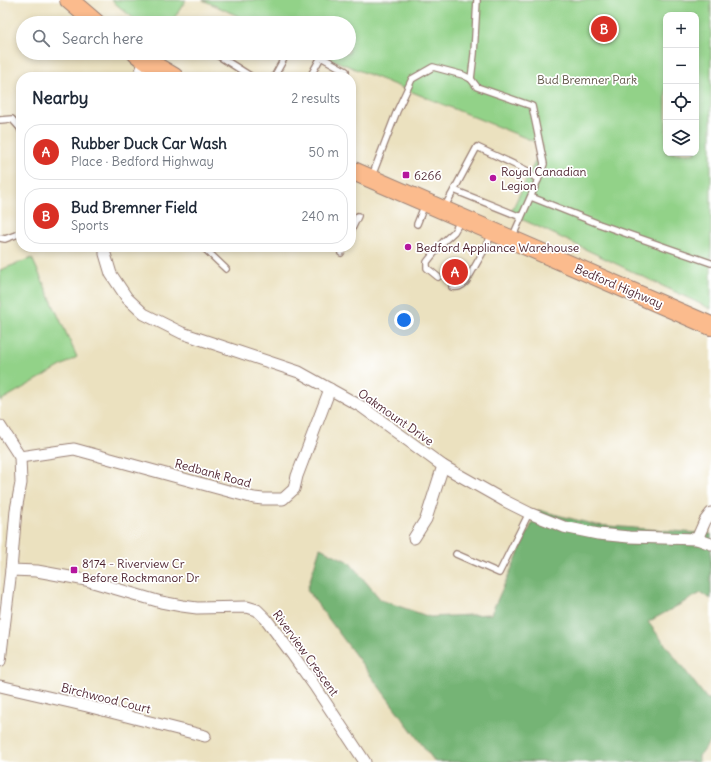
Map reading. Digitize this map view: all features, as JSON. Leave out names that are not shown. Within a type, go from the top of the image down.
[{"type":"main road","points":[[68,0],[87,16]]},
{"type":"main road","points":[[147,60],[166,72]]},
{"type":"main road","name":"Bedford Highway","points":[[356,172],[711,326]]},
{"type":"street","points":[[139,72],[141,60]]},
{"type":"street","name":"Oakmount Drive","points":[[105,252],[111,274],[126,298],[144,314],[182,333],[299,372],[362,407],[443,466],[505,502],[564,527],[598,534],[628,537],[697,539],[711,544]]},
{"type":"street","name":"Redbank Road","points":[[20,458],[74,449],[254,498],[263,500],[283,499],[294,489],[297,476],[330,389]]},
{"type":"street","points":[[0,426],[20,458],[21,483],[16,510],[11,570],[0,661]]},
{"type":"street","points":[[414,538],[426,520],[443,466]]},
{"type":"street","points":[[697,539],[705,521],[711,513]]},
{"type":"street","name":"Riverview Crescent","points":[[11,570],[37,571],[86,580],[161,602],[182,606],[197,608],[246,607],[257,610],[266,619],[296,660],[365,762]]},
{"type":"street","name":"Birchwood Court","points":[[0,686],[205,736]]},
{"type":"lane","points":[[471,79],[477,0]]},
{"type":"lane","points":[[225,60],[244,72]]},
{"type":"lane","points":[[277,72],[283,60]]},
{"type":"lane","points":[[313,72],[320,60]]},
{"type":"lane","points":[[325,60],[346,72]]},
{"type":"lane","points":[[372,178],[397,111],[412,79],[433,67],[463,75],[471,79],[477,87],[532,106],[544,164],[511,239]]},
{"type":"lane","points":[[0,120],[12,119],[16,124]]},
{"type":"lane","points":[[443,210],[477,147],[526,170],[538,180]]},
{"type":"lane","points":[[454,190],[521,217]]},
{"type":"lane","points":[[530,197],[599,224],[711,263]]},
{"type":"lane","points":[[417,224],[426,202]]},
{"type":"lane","points":[[356,220],[358,216]]},
{"type":"lane","points":[[438,277],[427,268],[427,262],[443,242],[454,232],[462,218]]},
{"type":"lane","points":[[452,287],[458,288],[466,282],[486,247],[492,231]]},
{"type":"lane","points":[[0,238],[16,235]]},
{"type":"lane","points":[[208,252],[226,269]]},
{"type":"lane","points":[[456,554],[499,573],[529,513]]},
{"type":"green space","points":[[111,0],[186,0],[176,16],[130,16]]},
{"type":"green space","name":"Bud Bremner Park","points":[[203,0],[711,0],[711,309],[510,214],[543,145],[333,60],[356,60],[356,16],[238,16]]},
{"type":"green space","points":[[32,258],[77,357],[0,401],[0,270]]},
{"type":"green space","points":[[538,510],[596,525],[711,534],[711,599],[701,593],[648,622],[707,699],[711,699],[711,740],[699,756],[699,762],[435,762],[307,590],[320,548],[349,562],[381,600],[430,617],[491,614]]},
{"type":"place","name":"Bud Bremner Field","points":[[604,29]]},
{"type":"place","name":"6266","points":[[406,175]]},
{"type":"place","name":"Royal Canadian Legion","points":[[493,178]]},
{"type":"place","name":"Bedford Appliance Warehouse","points":[[408,247]]},
{"type":"place","name":"Rubber Duck Car Wash","points":[[455,272]]},
{"type":"place","name":"8174 - Riverview Cr Before Rockmanor Dr","points":[[74,570]]}]
